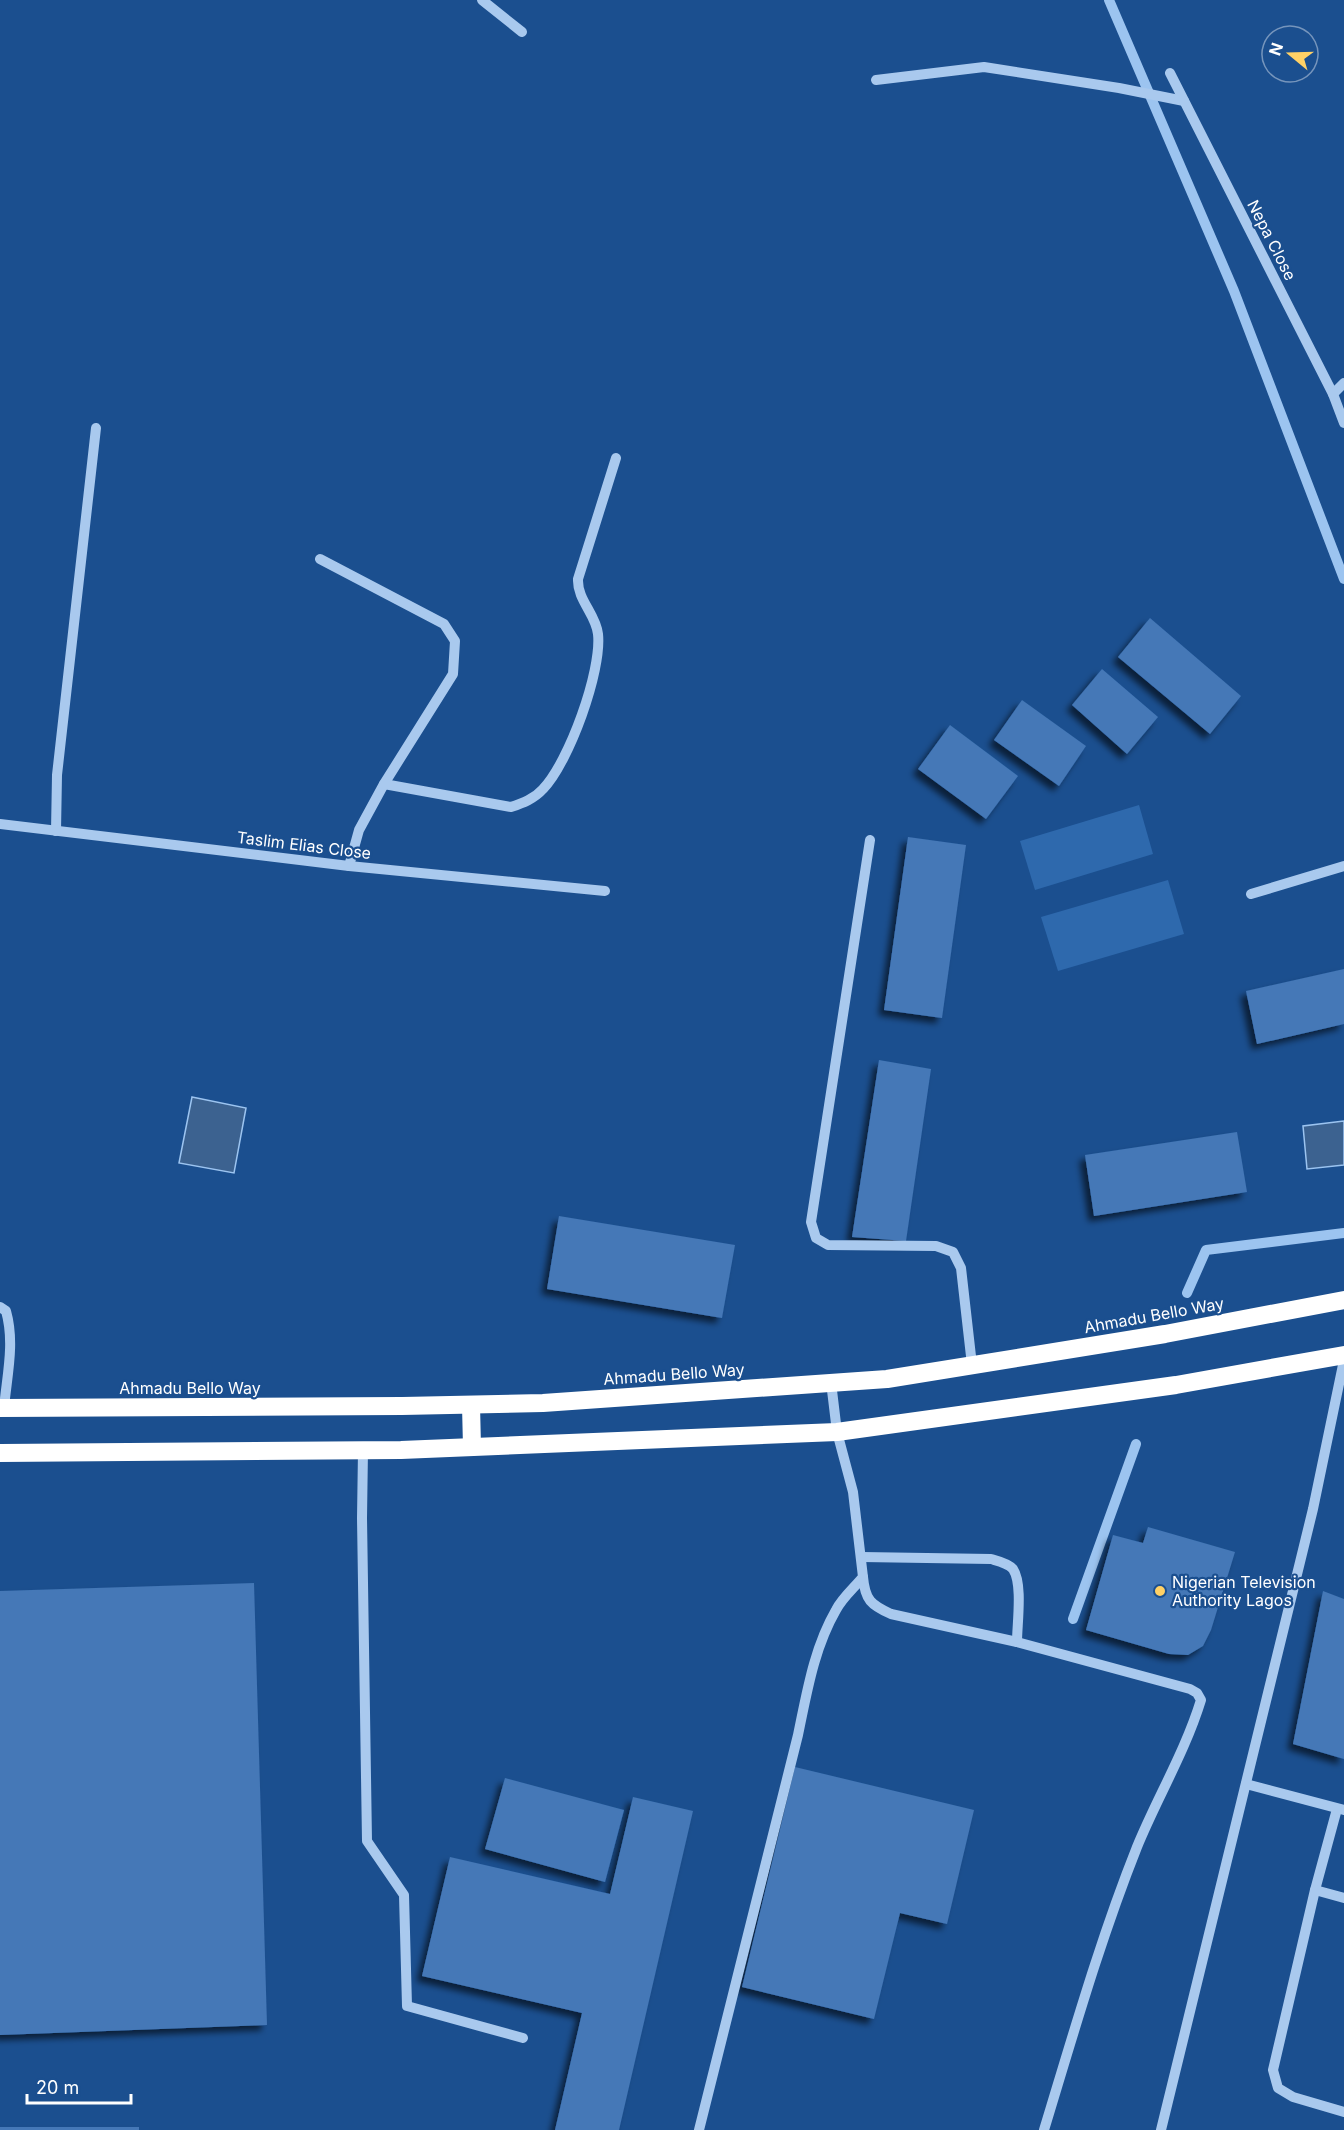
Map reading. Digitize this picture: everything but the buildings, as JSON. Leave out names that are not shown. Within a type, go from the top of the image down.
[{"type":"highway","name":"Ahmadu Bello Way","points":[[2,1408],[543,1403],[887,1379],[1165,1334],[1344,1299]]},
{"type":"highway","points":[[0,1453],[363,1450],[837,1432],[1176,1384],[1344,1355]]},
{"type":"highway","points":[[471,1405],[472,1447]]},
{"type":"street","points":[[482,0],[522,32]]},
{"type":"street","points":[[876,80],[984,67],[1119,88],[1184,101]]},
{"type":"street","name":"Nepa Close","points":[[1170,73],[1333,394],[1344,423]]},
{"type":"street","points":[[1333,394],[1344,383]]},
{"type":"street","points":[[56,831],[57,775],[96,428]]},
{"type":"street","points":[[384,784],[511,807],[527,802],[543,789],[558,767],[570,742],[596,669],[599,647],[598,630],[577,587],[616,458]]},
{"type":"street","points":[[320,559],[444,624],[455,641],[453,674],[384,784],[359,830],[349,866]]},
{"type":"street","name":"Taslim Elias Close","points":[[0,824],[349,866],[605,891]]},
{"type":"street","points":[[870,840],[811,1222],[816,1238],[828,1245],[936,1246],[953,1252],[962,1268],[972,1365]]},
{"type":"street","points":[[1251,894],[1344,866]]},
{"type":"street","points":[[0,1307],[6,1311],[10,1327],[11,1348],[2,1408]]},
{"type":"street","points":[[1161,2130],[1313,1509],[1344,1360]]},
{"type":"street","points":[[831,1382],[837,1432],[853,1492],[865,1593],[875,1607],[891,1614],[1017,1642],[1190,1689],[1197,1693],[1201,1700],[1170,1778],[1138,1844],[1107,1925],[1044,2130]]},
{"type":"street","points":[[363,1450],[367,1841],[404,1894],[407,2006],[523,2038]]},
{"type":"street","points":[[862,1557],[991,1559],[1004,1563],[1012,1569],[1018,1584],[1017,1642]]},
{"type":"street","points":[[699,2130],[798,1735],[811,1671],[822,1638],[837,1607],[863,1578]]},
{"type":"street","points":[[1246,1784],[1341,1810],[1315,1890],[1273,2070],[1278,2088],[1293,2097],[1344,2112]]},
{"type":"street","points":[[1315,1890],[1344,1898]]},
{"type":"shaded area","points":[[1139,805],[1153,854],[1035,890],[1020,841]]},
{"type":"shaded area","points":[[1168,880],[1184,934],[1058,971],[1041,917]]},
{"type":"shaded area","points":[[192,1097],[246,1108],[234,1173],[179,1163]]},
{"type":"shaded area","points":[[1344,1121],[1344,1165],[1307,1169],[1303,1126]]},
{"type":"waterway","points":[[1109,0],[1234,291],[1344,579]]},
{"type":"waterway","points":[[1187,1293],[1206,1250],[1344,1233]]},
{"type":"waterway","points":[[1073,1619],[1136,1444]]},
{"type":"place","name":"Nigerian Television Authority Lagos","points":[[1160,1591]]}]
